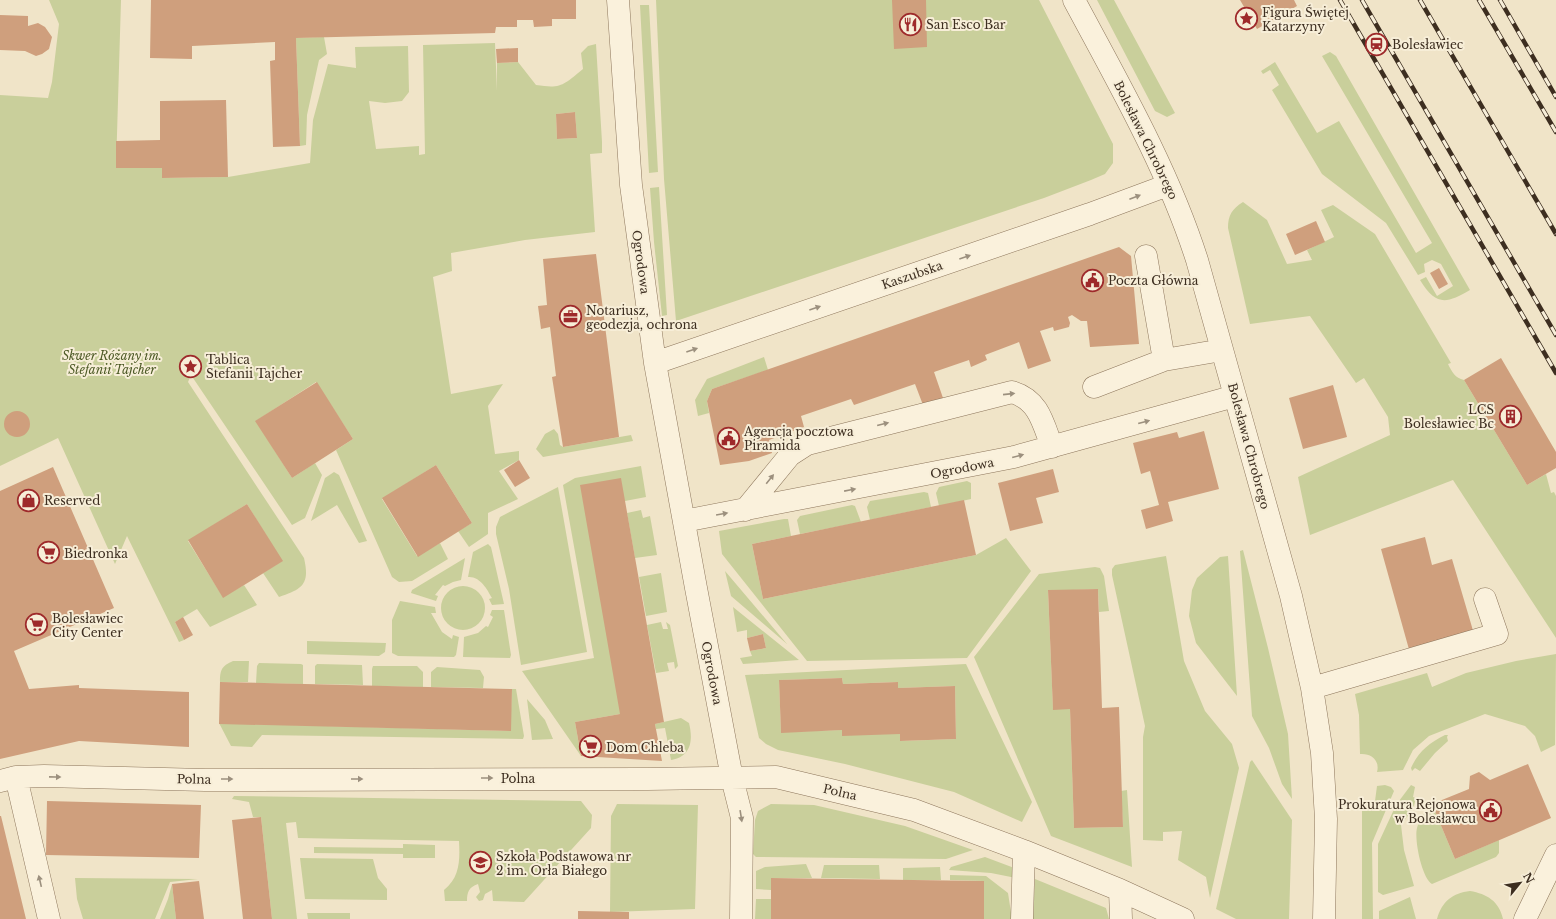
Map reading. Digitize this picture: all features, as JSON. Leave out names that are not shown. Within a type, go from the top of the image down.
[{"type":"street","name":"Ogrodowa","points":[[618,0],[631,184],[655,363],[732,778],[742,818],[741,919]]},
{"type":"street","name":"Bolesława Chrobrego","points":[[1074,0],[1146,138],[1168,185],[1195,254],[1291,596],[1312,688],[1322,753],[1326,819],[1324,919]]},
{"type":"street","name":"Kaszubska","points":[[655,363],[1090,214],[1168,185]]},
{"type":"street","points":[[1146,256],[1164,360]]},
{"type":"street","points":[[1094,387],[1164,360],[1222,350]]},
{"type":"street","points":[[746,510],[790,455],[807,444],[1012,392],[1023,395],[1033,403],[1052,446]]},
{"type":"street","name":"Ogrodowa","points":[[684,521],[1014,457],[1235,396]]},
{"type":"street","points":[[1312,688],[1497,634],[1485,598]]},
{"type":"street","name":"Polna","points":[[8,779],[205,780],[776,777],[914,810],[1024,851],[1120,890],[1183,919]]},
{"type":"street","points":[[8,779],[49,919]]},
{"type":"street","points":[[1022,919],[1024,851]]},
{"type":"street","points":[[1525,919],[1556,855]]},
{"type":"street","points":[[1120,890],[1121,919]]},
{"type":"green space","name":"Skwer Różany im. Stefanii Tajcher","points":[[49,0],[121,0],[116,168],[162,168],[162,178],[228,177],[310,163],[313,120],[328,64],[356,68],[355,47],[408,46],[409,92],[402,101],[385,103],[369,101],[376,149],[419,146],[419,155],[425,154],[423,45],[495,43],[497,91],[497,63],[518,62],[536,85],[557,86],[566,82],[583,69],[581,53],[588,46],[596,44],[602,153],[590,154],[595,232],[525,240],[451,253],[452,271],[433,277],[451,394],[503,384],[488,406],[495,454],[519,451],[519,460],[499,471],[518,499],[488,513],[488,534],[469,547],[458,531],[472,523],[436,465],[382,499],[417,556],[440,543],[448,559],[412,581],[399,582],[392,577],[336,450],[353,439],[316,382],[256,421],[292,478],[315,463],[322,475],[305,518],[292,525],[191,375],[188,382],[304,558],[306,574],[303,584],[299,588],[279,597],[263,573],[282,561],[247,504],[188,541],[223,597],[244,585],[257,605],[210,627],[197,609],[175,622],[184,640],[179,642],[127,536],[115,564],[58,438],[0,466],[0,95],[48,98],[52,82],[59,24]],"holes":[[[575,112],[577,138],[557,139],[556,114]]]},
{"type":"green space","points":[[656,0],[1039,0],[1113,144],[1113,163],[1105,174],[1044,198],[676,321],[664,179]]},
{"type":"green space","points":[[1097,0],[1114,0],[1175,113],[1167,117],[1155,111]]},
{"type":"green space","points":[[640,5],[649,5],[658,172],[649,173]]},
{"type":"green space","points":[[324,37],[327,54],[319,60],[307,115],[306,145],[300,146],[296,38]]},
{"type":"green space","points":[[1330,52],[1336,56],[1470,290],[1462,295],[1448,300],[1442,300],[1431,294],[1420,280],[1426,277],[1437,296],[1453,286],[1441,264],[1432,260],[1424,264],[1425,272],[1418,275],[1386,223],[1322,174],[1272,90],[1279,85],[1270,70],[1263,74],[1261,71],[1275,62],[1317,133],[1339,121],[1416,253],[1432,243],[1322,56]]},
{"type":"green space","points":[[659,187],[667,315],[662,316],[650,188]]},
{"type":"green space","points":[[1243,202],[1267,220],[1287,264],[1312,260],[1307,250],[1334,237],[1321,210],[1333,205],[1375,234],[1451,363],[1448,364],[1451,370],[1456,376],[1464,380],[1527,485],[1546,474],[1551,493],[1554,492],[1556,496],[1556,638],[1453,480],[1310,535],[1298,477],[1390,435],[1388,417],[1364,378],[1356,383],[1310,316],[1250,324],[1228,228],[1231,213]]},
{"type":"green space","points":[[764,357],[768,370],[712,389],[707,401],[709,413],[698,416],[695,400],[707,379]]},
{"type":"green space","points":[[554,429],[558,434],[560,445],[563,447],[631,435],[633,441],[543,457],[536,449],[545,434]]},
{"type":"green space","points":[[641,466],[646,497],[625,501],[620,714],[575,722],[581,756],[522,671],[594,658],[563,485],[575,478]]},
{"type":"green space","points":[[334,472],[339,475],[367,541],[359,543],[337,505],[311,521],[325,478]]},
{"type":"green space","points":[[967,481],[971,483],[971,499],[939,506],[936,493],[939,487]]},
{"type":"green space","points":[[558,487],[587,652],[521,665],[509,589],[496,534],[496,527],[500,517]]},
{"type":"green space","points":[[924,492],[928,493],[931,507],[870,520],[867,507],[870,501]]},
{"type":"green space","points":[[852,505],[855,506],[861,522],[800,534],[797,520],[800,516]]},
{"type":"green space","points":[[641,510],[643,518],[650,516],[657,555],[635,558],[627,513]]},
{"type":"green space","points":[[788,519],[791,536],[752,544],[763,599],[976,555],[1006,538],[1031,571],[967,658],[807,661],[722,554],[719,531]]},
{"type":"green space","points":[[488,544],[491,547],[504,604],[492,605],[489,599],[492,598],[483,584],[472,577],[468,577],[473,552]]},
{"type":"green space","points":[[1243,550],[1288,734],[1292,799],[1282,784],[1269,748],[1252,716],[1240,551]]},
{"type":"green space","points":[[1166,556],[1184,661],[1205,711],[1232,744],[1239,768],[1210,898],[1206,877],[1178,860],[1182,831],[1163,832],[1163,841],[1143,840],[1143,737],[1145,726],[1112,575],[1112,569],[1115,565]]},
{"type":"green space","points":[[1228,556],[1237,696],[1196,643],[1189,616],[1192,590],[1197,578],[1220,557]]},
{"type":"green space","points":[[465,558],[461,580],[445,586],[443,585],[435,595],[438,596],[436,601],[411,593],[412,590]]},
{"type":"green space","points":[[1095,567],[1100,568],[1104,576],[1109,611],[1099,612],[1098,589],[1048,591],[1053,709],[1070,709],[1074,828],[1123,827],[1121,791],[1127,790],[1132,867],[1051,836],[974,657],[1039,574]]},
{"type":"green space","points":[[725,571],[787,644],[731,596]]},
{"type":"green space","points":[[661,573],[667,612],[646,616],[639,577]]},
{"type":"green space","points":[[463,586],[475,590],[481,596],[485,608],[481,620],[475,626],[463,630],[451,626],[445,620],[441,608],[445,596],[451,590]]},
{"type":"green space","points":[[400,601],[435,607],[436,613],[431,613],[442,632],[452,639],[453,635],[459,637],[456,655],[454,657],[398,656],[392,653],[392,620]]},
{"type":"green space","points":[[733,607],[799,660],[743,664],[740,658],[752,656],[750,651],[766,648],[763,634],[747,638],[747,630],[737,632]]},
{"type":"green space","points":[[492,610],[504,610],[511,655],[510,658],[463,657],[464,637],[478,633],[486,626],[488,627],[493,617],[490,615]]},
{"type":"green space","points":[[661,622],[663,629],[668,629],[666,622],[670,625],[678,666],[675,669],[674,662],[667,663],[669,671],[656,673],[647,625]]},
{"type":"green space","points":[[307,641],[386,643],[385,652],[379,656],[307,654]]},
{"type":"green space","points":[[1556,654],[1555,745],[1541,752],[1535,736],[1525,726],[1485,714],[1429,736],[1413,750],[1403,770],[1377,772],[1378,768],[1374,758],[1368,755],[1360,754],[1359,715],[1355,694],[1427,673],[1432,687],[1466,673],[1516,661]]},
{"type":"green space","points":[[233,661],[249,661],[248,682],[220,682],[222,668]]},
{"type":"green space","points":[[259,663],[301,664],[303,665],[303,684],[256,683],[257,666]]},
{"type":"green space","points":[[317,664],[362,665],[363,685],[315,684],[315,666]]},
{"type":"green space","points":[[966,664],[1032,802],[1022,822],[954,792],[845,764],[778,750],[766,744],[759,738],[745,675]],"holes":[[[842,678],[843,684],[897,682],[898,688],[955,686],[956,739],[901,741],[900,734],[842,730],[781,732],[779,680]]]},
{"type":"green space","points":[[373,666],[417,666],[423,672],[423,687],[372,686]]},
{"type":"green space","points":[[437,667],[480,670],[484,677],[483,688],[431,687],[431,672]]},
{"type":"green space","points":[[512,689],[516,689],[524,736],[523,739],[262,735],[252,747],[231,746],[219,723],[510,731]]},
{"type":"green space","points":[[527,699],[545,720],[553,739],[532,740]]},
{"type":"green space","points":[[681,718],[689,723],[691,741],[687,751],[683,755],[671,760],[665,728],[656,729],[655,724]]},
{"type":"green space","points":[[1448,735],[1448,741],[1435,753],[1420,771],[1415,768],[1412,771],[1411,768],[1417,757],[1434,741]]},
{"type":"green space","points":[[1252,760],[1292,820],[1289,919],[1236,919],[1216,909],[1250,762]]},
{"type":"green space","points":[[1385,785],[1391,787],[1394,791],[1372,843],[1373,919],[1362,919],[1362,806],[1367,806],[1375,801],[1377,786]]},
{"type":"green space","points":[[1411,785],[1415,787],[1413,797],[1416,798],[1413,809],[1401,825],[1404,850],[1414,886],[1383,895],[1378,892],[1378,844],[1396,805]]},
{"type":"green space","points":[[234,796],[581,801],[592,815],[591,828],[524,902],[493,901],[492,890],[485,894],[483,900],[479,901],[476,897],[480,892],[478,884],[469,890],[467,901],[445,901],[444,890],[453,880],[458,868],[459,841],[298,838],[296,822],[286,823],[297,919],[272,919],[261,817],[253,817],[249,802],[232,799]]},
{"type":"green space","points":[[617,804],[698,805],[695,909],[610,912],[611,816]]},
{"type":"green space","points":[[771,804],[814,805],[905,826],[973,850],[946,859],[756,857],[753,854],[755,820],[758,811]]},
{"type":"green space","points":[[1432,804],[1455,859],[1499,840],[1499,853],[1496,857],[1432,884],[1428,880],[1422,867],[1416,834],[1421,818]]},
{"type":"green space","points":[[403,844],[435,845],[435,858],[403,858],[403,854],[314,853],[314,847],[403,848]]},
{"type":"green space","points":[[985,857],[1017,869],[1016,878],[991,873],[949,870],[951,867]]},
{"type":"green space","points":[[300,858],[373,859],[378,878],[387,889],[387,900],[305,899]]},
{"type":"green space","points":[[806,864],[812,878],[771,878],[771,890],[756,889],[756,871],[765,867]]},
{"type":"green space","points":[[824,865],[879,865],[880,879],[821,878]]},
{"type":"green space","points":[[940,867],[941,880],[903,880],[903,868]]},
{"type":"green space","points":[[950,875],[986,876],[1008,893],[1012,919],[984,919],[984,881],[950,880]]},
{"type":"green space","points":[[75,878],[198,879],[170,882],[155,919],[83,919],[77,899]]},
{"type":"green space","points":[[1035,879],[1106,908],[1109,919],[1033,919]]},
{"type":"green space","points":[[172,884],[176,919],[160,919],[168,899]]},
{"type":"green space","points":[[1470,891],[1482,894],[1491,899],[1499,907],[1503,919],[1437,919],[1442,907],[1449,899],[1458,894]]},
{"type":"green space","points":[[1410,897],[1416,919],[1379,919],[1379,911]]},
{"type":"green space","points":[[756,899],[771,899],[771,919],[755,919]]},
{"type":"green space","points":[[307,913],[350,913],[350,919],[308,919]]},
{"type":"building","points":[[151,0],[576,0],[576,19],[552,19],[552,26],[534,27],[533,20],[517,20],[517,27],[496,27],[495,33],[296,38],[300,146],[273,147],[270,61],[275,60],[275,42],[192,46],[192,59],[150,58]]},
{"type":"building","name":"San Esco Bar","points":[[892,0],[926,0],[927,47],[894,49]]},
{"type":"building","points":[[1240,0],[1294,0],[1297,6],[1257,29]]},
{"type":"building","points":[[0,15],[28,16],[28,26],[38,23],[45,27],[52,37],[49,49],[36,56],[25,51],[0,50]]},
{"type":"building","points":[[518,48],[518,62],[497,63],[496,49]]},
{"type":"building","points":[[226,100],[228,177],[162,178],[162,168],[116,168],[116,141],[160,140],[160,101]]},
{"type":"building","points":[[575,112],[577,138],[557,139],[556,114]]},
{"type":"building","points":[[1316,221],[1325,242],[1295,255],[1286,234]]},
{"type":"building","points":[[1119,247],[1131,256],[1139,344],[1090,347],[1087,321],[1081,321],[1072,315],[1068,317],[1070,323],[1069,327],[1054,331],[1053,327],[1040,331],[1051,361],[1028,369],[1019,342],[985,355],[987,360],[971,367],[969,360],[934,372],[943,398],[923,405],[915,384],[854,405],[851,399],[801,416],[804,427],[769,440],[772,453],[749,461],[720,465],[707,401],[712,389]]},
{"type":"building","name":"Notariusz, geodezja, ochrona","points":[[596,254],[619,437],[563,447],[552,377],[556,376],[550,327],[541,329],[538,306],[547,305],[543,259]]},
{"type":"building","points":[[1439,268],[1448,284],[1439,289],[1430,273]]},
{"type":"building","name":"LCS Bolesławiec Bc","points":[[1501,358],[1556,452],[1556,468],[1527,485],[1464,380]]},
{"type":"building","points":[[317,382],[353,439],[292,478],[255,421]]},
{"type":"building","points":[[1333,385],[1347,437],[1303,449],[1289,398]]},
{"type":"building","points":[[17,411],[26,415],[30,424],[26,433],[17,437],[8,433],[4,424],[8,415]]},
{"type":"building","points":[[1204,431],[1219,489],[1168,502],[1173,521],[1146,529],[1141,510],[1159,505],[1150,471],[1141,474],[1133,443],[1177,432],[1179,438]]},
{"type":"building","points":[[519,460],[530,478],[515,487],[504,470]]},
{"type":"building","points":[[436,465],[472,523],[418,557],[382,498]]},
{"type":"building","name":"Bolesławiec City Center","points":[[53,467],[114,608],[14,651],[29,689],[79,685],[79,688],[189,692],[189,747],[79,741],[0,759],[0,491]]},
{"type":"building","points":[[1053,469],[1059,492],[1036,498],[1043,523],[1010,531],[998,483]]},
{"type":"building","points":[[621,478],[664,722],[655,724],[662,761],[581,756],[575,722],[620,714],[580,485]]},
{"type":"building","points":[[964,500],[976,555],[763,599],[752,544]]},
{"type":"building","points":[[247,504],[283,561],[223,598],[188,540]]},
{"type":"building","points":[[1425,537],[1432,565],[1452,559],[1474,634],[1410,653],[1381,549]]},
{"type":"building","points":[[1098,589],[1102,708],[1119,707],[1123,827],[1074,828],[1070,709],[1053,710],[1048,590]]},
{"type":"building","points":[[183,617],[193,635],[184,640],[175,622]]},
{"type":"building","points":[[763,634],[766,648],[750,651],[747,638]]},
{"type":"building","points":[[842,678],[843,684],[898,682],[898,688],[955,686],[956,739],[900,741],[900,734],[842,736],[842,730],[781,733],[779,680]]},
{"type":"building","points":[[220,682],[512,689],[511,731],[219,724]]},
{"type":"building","name":"Prokuratura Rejonowa w Bolesławcu","points":[[1528,764],[1551,818],[1455,859],[1432,804],[1469,789],[1470,776],[1479,772],[1490,780]]},
{"type":"building","points":[[47,801],[201,805],[199,858],[46,855]]},
{"type":"building","points":[[1,816],[26,919],[0,919]]},
{"type":"building","points":[[261,817],[272,919],[243,919],[232,820]]},
{"type":"building","points":[[771,878],[984,881],[984,919],[771,919]]},
{"type":"building","points":[[199,881],[204,919],[176,919],[172,884]]},
{"type":"building","points":[[578,911],[629,912],[629,919],[578,919]]},
{"type":"railway","points":[[1340,0],[1556,373]]},
{"type":"railway","points":[[1362,0],[1556,335]]},
{"type":"railway","points":[[1420,0],[1556,234]]},
{"type":"railway","points":[[1479,0],[1556,132]]},
{"type":"railway","points":[[1500,0],[1556,97]]},
{"type":"place","name":"Figura Świętej Katarzyny","points":[[1246,19]]},
{"type":"place","name":"San Esco Bar","points":[[910,24]]},
{"type":"place","name":"Bolesławiec","points":[[1376,44]]},
{"type":"place","name":"Poczta Główna","points":[[1093,280]]},
{"type":"place","name":"Notariusz, geodezja, ochrona","points":[[571,317]]},
{"type":"place","name":"Tablica Stefanii Tajcher","points":[[191,366]]},
{"type":"place","name":"LCS Bolesławiec Bc","points":[[1510,416]]},
{"type":"place","name":"Agencja pocztowa Piramida","points":[[728,438]]},
{"type":"place","name":"Reserved","points":[[29,500]]},
{"type":"place","name":"Biedronka","points":[[48,553]]},
{"type":"place","name":"Bolesławiec City Center","points":[[37,625]]},
{"type":"place","name":"Dom Chleba","points":[[590,747]]},
{"type":"place","name":"Prokuratura Rejonowa w Bolesławcu","points":[[1491,811]]},
{"type":"place","name":"Szkoła Podstawowa nr 2 im. Orła Białego","points":[[481,863]]}]
